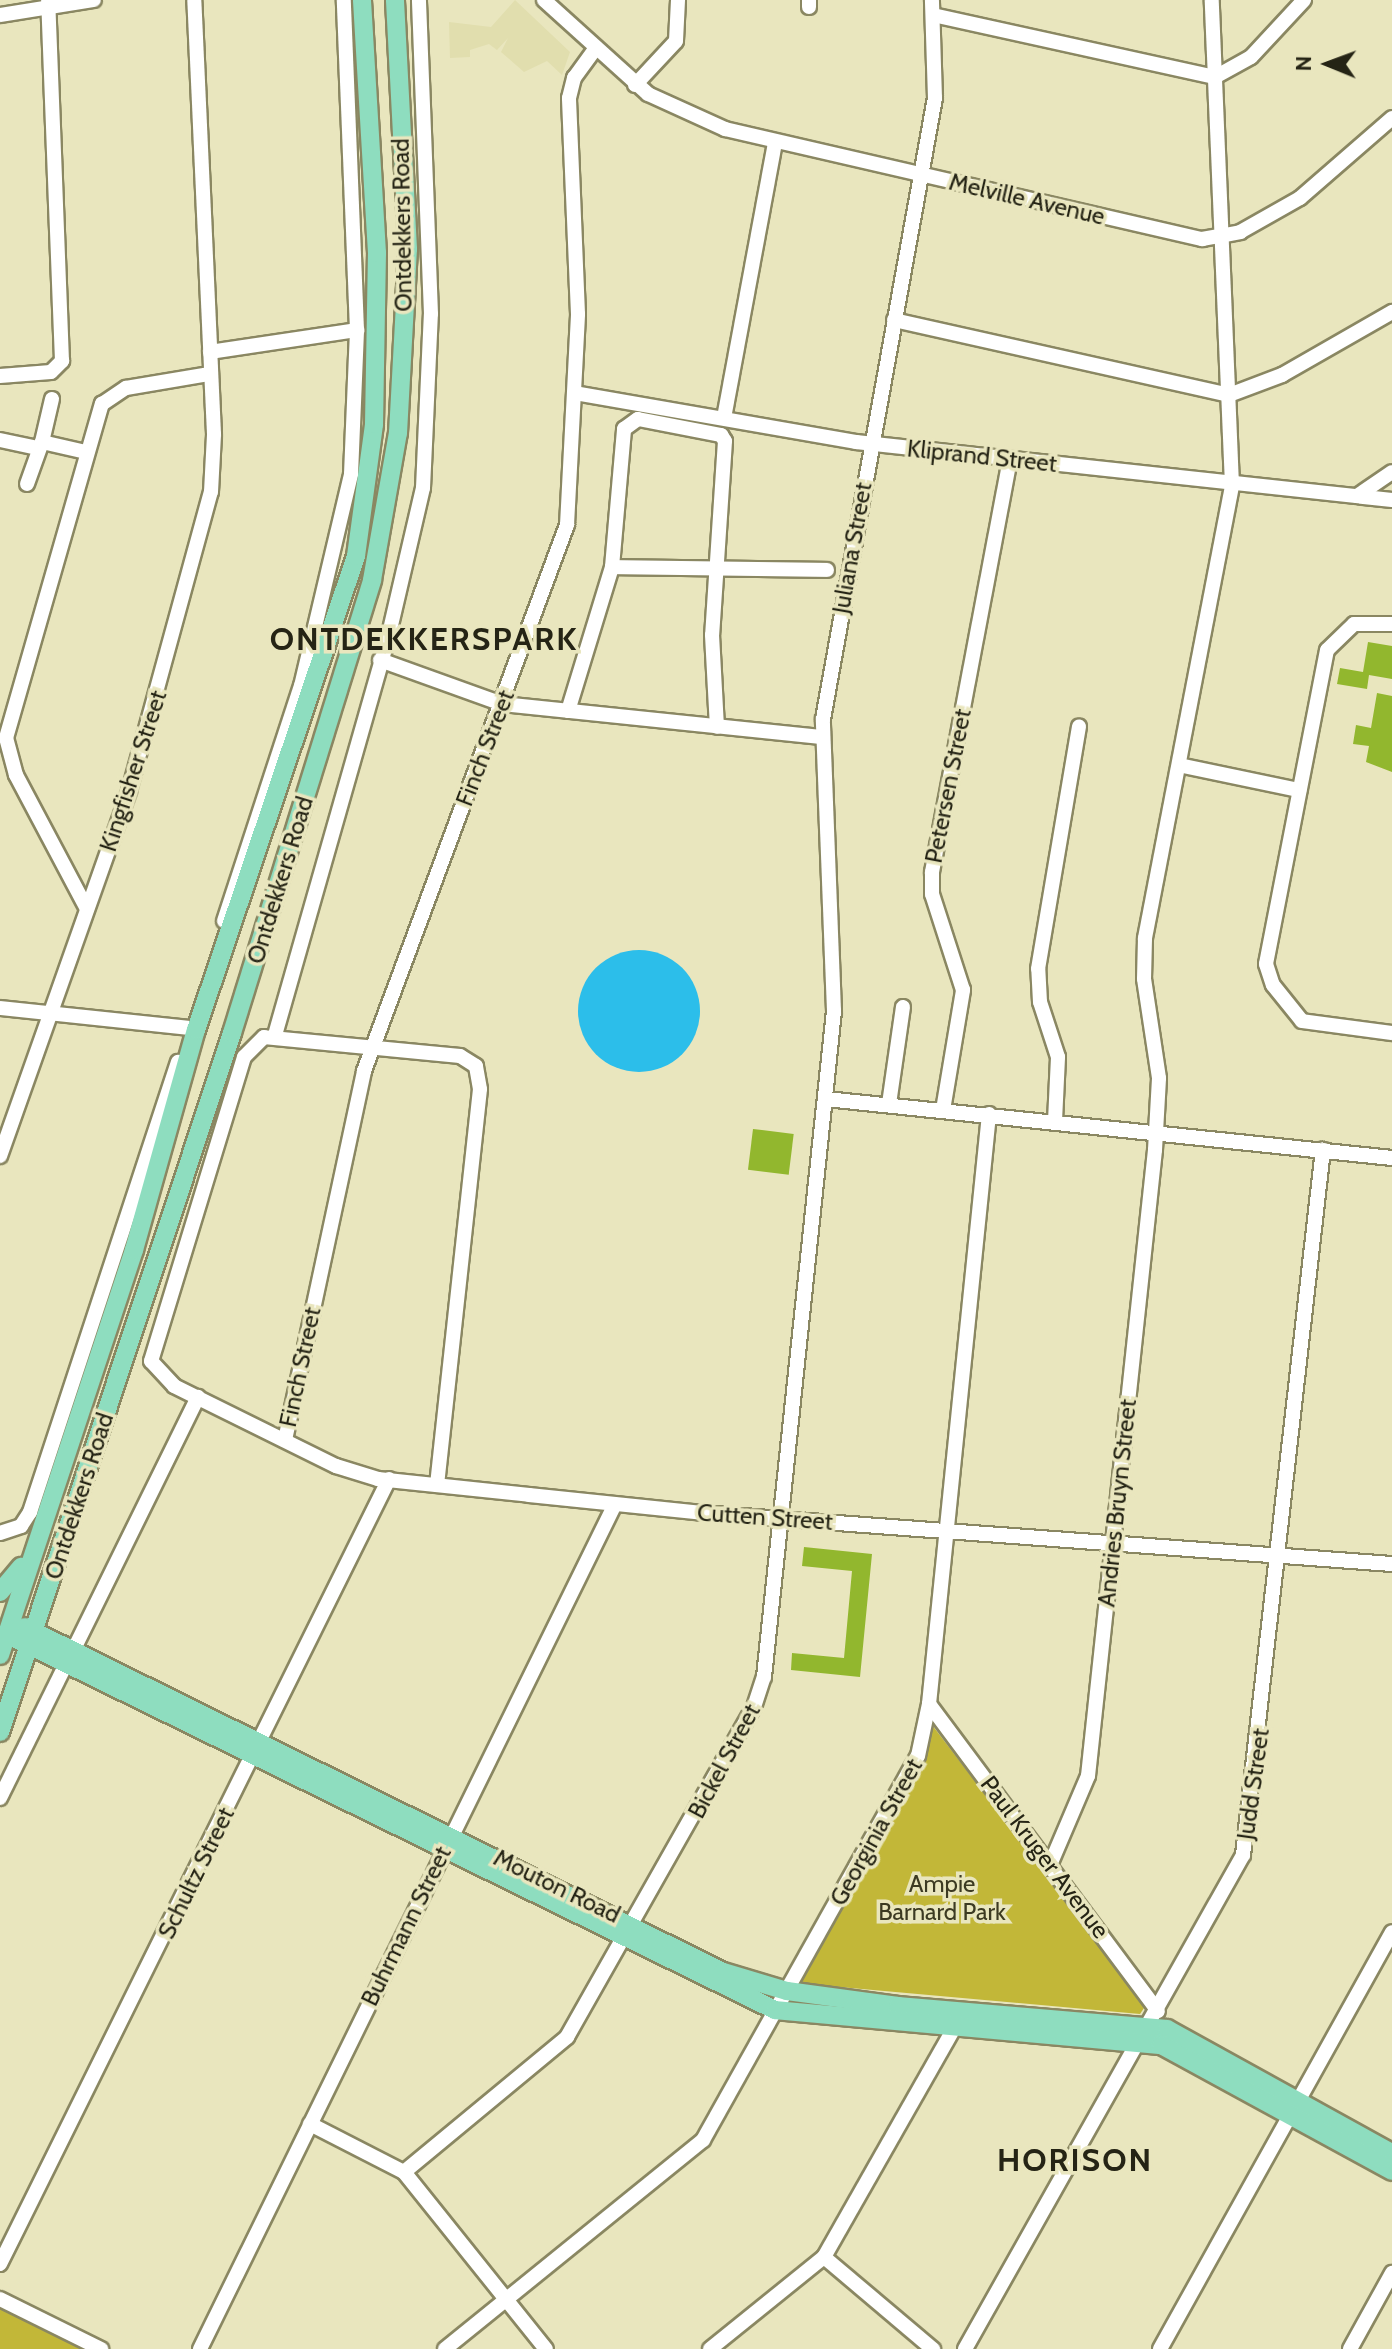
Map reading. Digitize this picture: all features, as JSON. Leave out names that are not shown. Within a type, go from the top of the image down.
[{"type":"main road","name":"Ontdekkers Road","points":[[0,1655],[4,1625],[46,1516],[134,1250],[196,1030],[356,556],[374,424],[377,253],[362,0]]},
{"type":"main road","name":"Ontdekkers Road","points":[[0,1732],[34,1638],[237,1018],[372,580],[388,508],[408,249],[395,0]]},
{"type":"main road","points":[[0,1592],[17,1576],[46,1516]]},
{"type":"main road","name":"Mouton Road","points":[[4,1625],[631,1931],[723,1972],[787,1991],[958,2020]]},
{"type":"main road","name":"Mouton Road","points":[[631,1931],[775,2010],[958,2020],[1150,2025]]},
{"type":"main road","name":"Paul Kruger Avenue","points":[[1150,2025],[1295,2108],[1392,2171]]},
{"type":"main road","name":"Paul Kruger Avenue","points":[[1295,2108],[1392,2153]]},
{"type":"street","points":[[0,15],[94,0]]},
{"type":"street","name":"Kingfisher Street","points":[[0,1156],[129,791],[211,492],[210,352],[194,0]]},
{"type":"street","name":"Ontdekkers Road","points":[[0,1533],[21,1526],[30,1512],[190,1028],[324,601],[351,474],[357,330],[344,0]]},
{"type":"street","name":"Ontdekkers Road","points":[[275,1035],[417,523],[427,443],[431,314],[419,0]]},
{"type":"street","points":[[635,85],[676,41],[678,0]]},
{"type":"street","name":"Andries Bruyn Street","points":[[1050,1865],[1086,1787],[1156,1133],[1158,1065],[1144,954],[1232,485],[1212,0]]},
{"type":"street","points":[[932,8],[1215,77],[1251,57],[1304,0]]},
{"type":"street","name":"Melville Avenue","points":[[550,2],[635,85],[714,125],[775,142],[1186,236],[1223,238]]},
{"type":"street","points":[[0,376],[46,373],[59,365],[49,5]]},
{"type":"street","name":"Juliana Street","points":[[826,1099],[835,995],[821,737],[935,98],[932,8]]},
{"type":"street","name":"Finch Street","points":[[285,1440],[373,1047],[567,525],[575,393],[569,98],[574,78],[596,48]]},
{"type":"street","points":[[1223,238],[1319,186],[1392,118]]},
{"type":"street","points":[[724,418],[775,142]]},
{"type":"street","points":[[894,320],[1229,395],[1268,382],[1392,312]]},
{"type":"street","points":[[210,352],[357,330]]},
{"type":"street","points":[[87,909],[3,746],[96,416],[115,392],[210,374]]},
{"type":"street","name":"Kliprand Street","points":[[575,393],[871,444],[1392,500]]},
{"type":"street","points":[[27,484],[52,399]]},
{"type":"street","points":[[568,711],[612,567],[624,429],[638,419],[721,435],[725,441],[712,635],[717,727]]},
{"type":"street","points":[[0,440],[86,452]]},
{"type":"street","name":"Petersen Street","points":[[943,1110],[963,990],[932,894],[932,872],[1010,459]]},
{"type":"street","points":[[1357,496],[1392,472]]},
{"type":"street","points":[[612,567],[718,566],[827,570]]},
{"type":"street","points":[[1392,624],[1354,624],[1331,641],[1299,790],[1266,972],[1307,1023],[1392,1033]]},
{"type":"street","points":[[380,660],[502,704],[821,737]]},
{"type":"street","points":[[1055,1121],[1058,1057],[1040,1002],[1038,969],[1079,726]]},
{"type":"street","points":[[1179,765],[1299,790]]},
{"type":"street","points":[[889,1104],[903,1007]]},
{"type":"street","points":[[0,1008],[190,1028]]},
{"type":"street","points":[[275,1035],[473,1061],[480,1089],[437,1485]]},
{"type":"street","name":"Cutten Street","points":[[275,1035],[258,1040],[244,1057],[151,1345],[152,1366],[162,1378],[336,1466],[389,1479],[615,1504],[780,1519],[1279,1551],[1392,1564]]},
{"type":"street","points":[[826,1099],[1392,1158]]},
{"type":"street","name":"Bickel Street","points":[[404,2172],[567,2037],[631,1931],[758,1699],[826,1099]]},
{"type":"street","name":"Georginia Street","points":[[445,2349],[693,2151],[787,1991],[918,1756],[929,1704],[989,1114]]},
{"type":"street","name":"Judd Street","points":[[965,2349],[1243,1855],[1323,1150]]},
{"type":"street","points":[[0,1798],[198,1397]]},
{"type":"street","name":"Schultz Street","points":[[0,2264],[389,1479]]},
{"type":"street","name":"Buhrmann Street","points":[[200,2349],[615,1504]]},
{"type":"street","name":"Paul Kruger Avenue","points":[[929,1704],[1050,1865],[1150,2025]]},
{"type":"street","points":[[1160,2349],[1392,1932]]},
{"type":"street","points":[[710,2349],[824,2257],[958,2020]]},
{"type":"street","points":[[310,2124],[404,2172],[546,2349]]},
{"type":"street","points":[[824,2257],[933,2349]]},
{"type":"street","points":[[1350,2349],[1392,2273]]},
{"type":"street","points":[[0,2299],[101,2349]]},
{"type":"shaded area","points":[[515,0],[570,52],[562,75],[547,61],[524,72],[501,52],[508,38],[497,50],[489,44],[470,50],[470,57],[450,58],[449,22],[491,27]]},
{"type":"green space","name":"Ampie Barnard Park","points":[[929,1721],[1146,2005],[1140,2014],[784,1982]]},
{"type":"green space","points":[[0,2298],[100,2349],[0,2349]]},
{"type":"water","points":[[639,950],[662,954],[682,968],[696,988],[700,1011],[696,1034],[682,1054],[662,1068],[639,1072],[616,1068],[596,1054],[582,1034],[578,1011],[582,988],[596,968],[616,954]]},
{"type":"building","points":[[1368,642],[1392,646],[1392,679],[1369,675],[1367,689],[1337,684],[1340,668],[1363,672]]},
{"type":"building","points":[[1377,693],[1392,696],[1392,772],[1366,762],[1369,746],[1353,744],[1356,725],[1371,728]]},
{"type":"building","points":[[753,1129],[794,1134],[789,1175],[748,1170]]},
{"type":"building","points":[[804,1547],[872,1554],[860,1677],[791,1670],[792,1653],[844,1658],[852,1571],[802,1566]]},
{"type":"district","name":"ONTDEKKERSPARK","points":[[424,639]]},
{"type":"district","name":"HORISON","points":[[1075,2160]]}]
